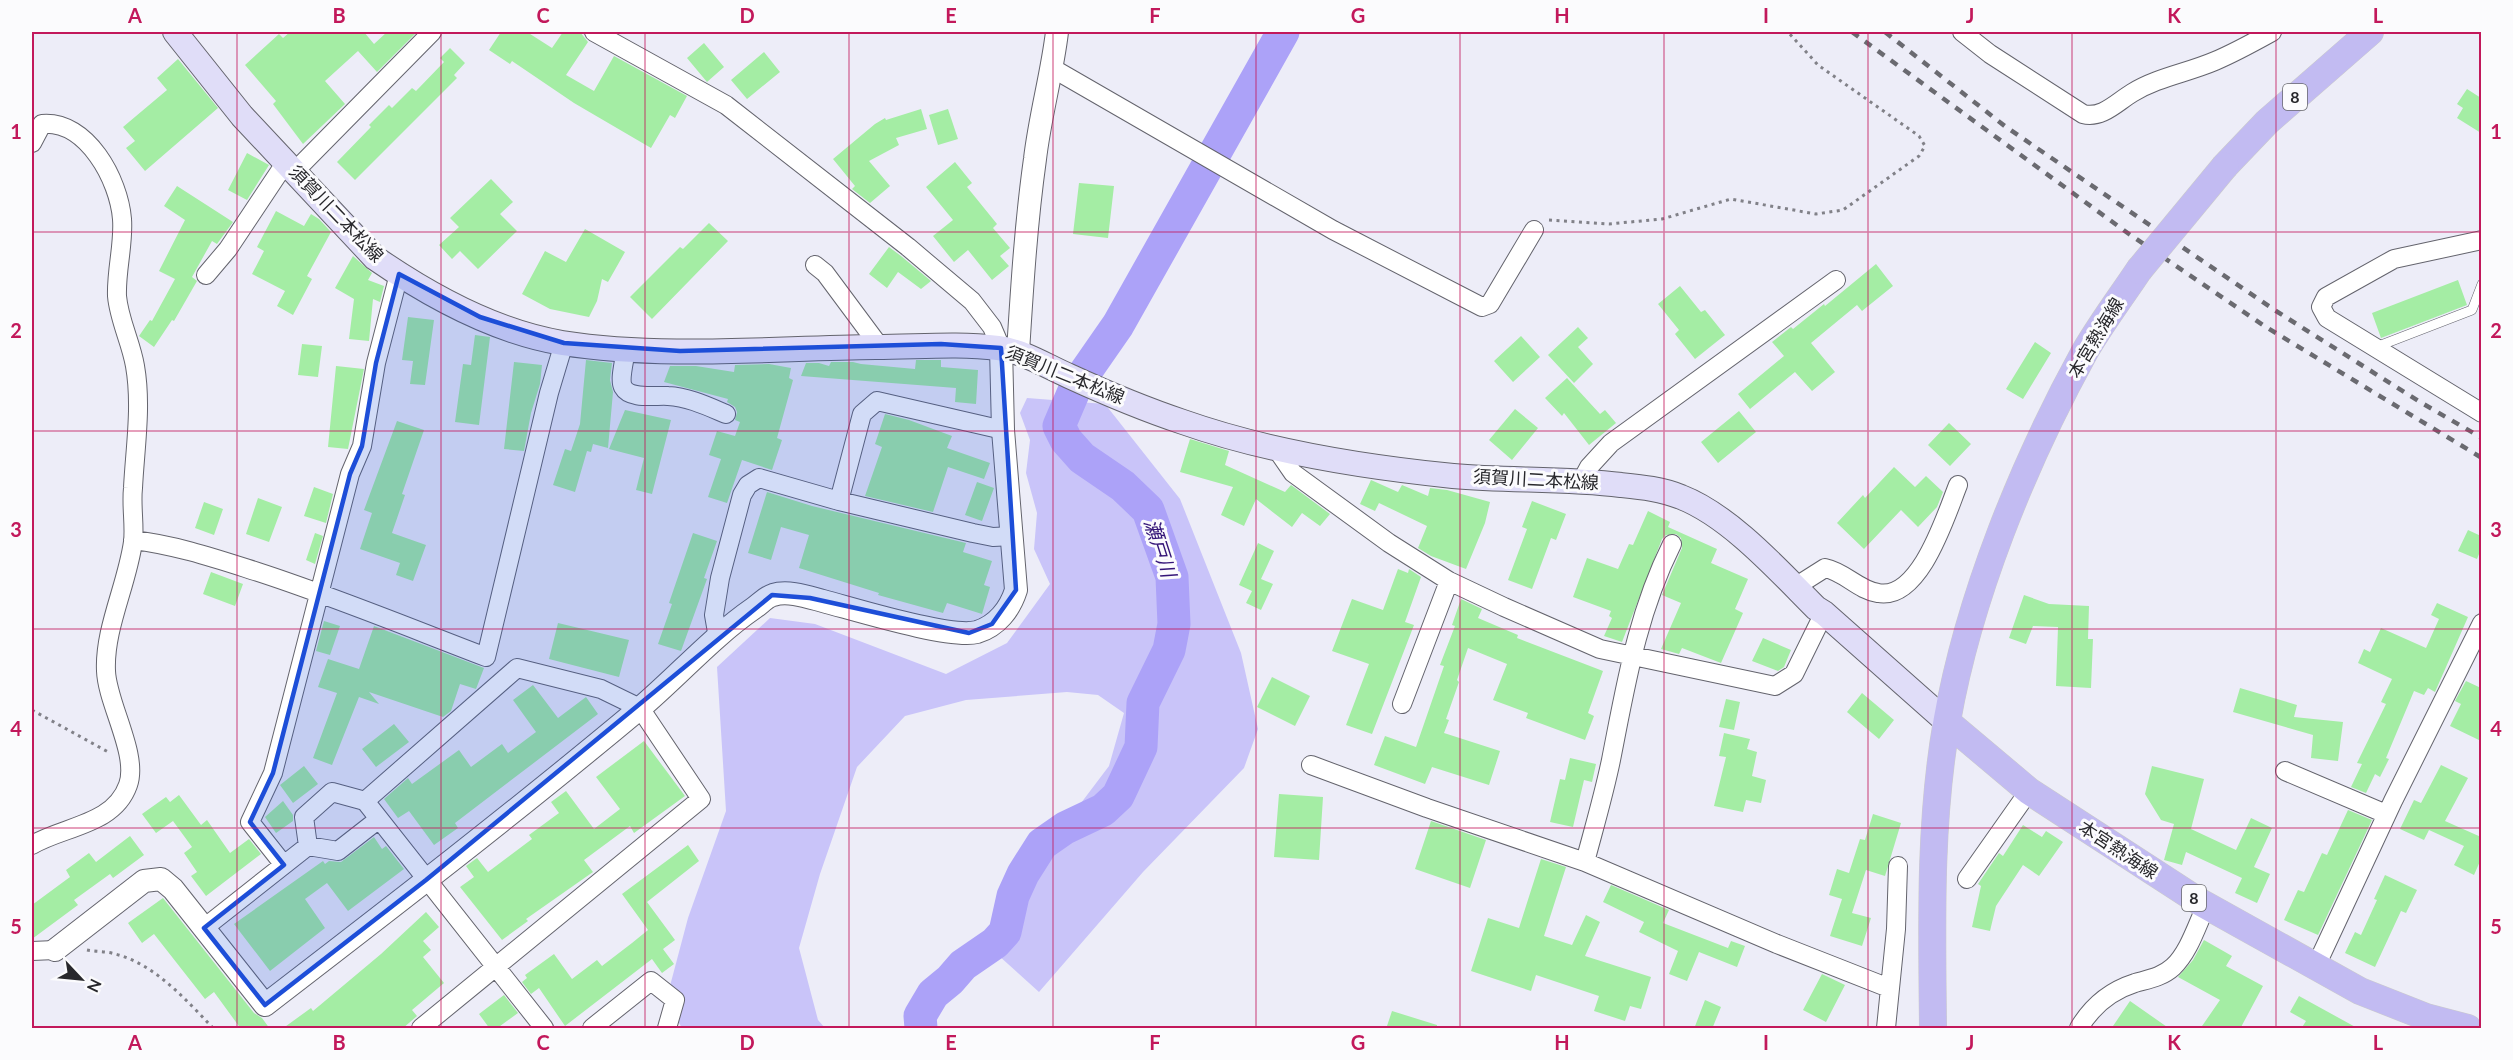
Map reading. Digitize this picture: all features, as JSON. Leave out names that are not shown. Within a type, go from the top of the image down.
[{"type":"main road","name":"須賀川二本松線","points":[[175,32],[242,116],[375,258],[399,274],[480,317],[523,333],[564,343],[626,350],[771,351],[821,347],[941,344],[1018,354],[1106,393],[1185,423],[1326,458],[1453,476],[1582,480],[1666,492],[1705,508],[1770,562],[1816,608],[1947,722]]},
{"type":"main road","name":"本宮熱海線","points":[[1933,1029],[1932,904],[1937,815],[1947,722],[1967,634],[1993,551],[2041,440],[2080,361],[2139,270],[2225,166],[2267,122],[2370,32]]},
{"type":"main road","name":"本宮熱海線","points":[[1947,722],[2029,791],[2206,906],[2360,991],[2392,1005],[2468,1029]]},
{"type":"street","points":[[206,275],[290,166],[432,32]]},
{"type":"street","points":[[594,32],[681,78],[735,112],[908,247],[972,301],[992,327],[1018,354]]},
{"type":"street","points":[[32,951],[55,950],[144,881],[161,879],[173,889],[265,1005],[426,880],[640,708],[718,638],[772,595],[788,594],[913,624],[969,633],[977,632],[1002,616],[1014,598],[1017,584],[1003,430],[1018,354],[1023,266],[1035,158],[1057,32]]},
{"type":"street","points":[[1962,32],[1990,54],[2083,114],[2090,116],[2099,114],[2138,89],[2174,74],[2214,62],[2272,32]]},
{"type":"street","points":[[1052,68],[1333,230],[1482,307],[1490,303],[1534,230]]},
{"type":"street","points":[[32,143],[37,117],[60,125],[85,141],[110,175],[120,202],[122,221],[117,296],[135,365],[137,392],[132,490],[133,540],[124,586],[107,644],[106,673],[130,764],[129,784],[118,803],[98,819],[32,844]]},
{"type":"street","points":[[2481,240],[2394,259],[2326,297],[2321,307],[2325,317],[2481,413]]},
{"type":"street","points":[[815,265],[825,273],[880,347]]},
{"type":"street","points":[[284,865],[250,822],[273,773],[350,474],[362,446],[375,363],[399,274]]},
{"type":"street","points":[[1582,480],[1589,467],[1611,443],[1836,280]]},
{"type":"street","points":[[486,657],[549,393],[564,343]]},
{"type":"street","points":[[626,350],[622,383],[627,391],[640,396],[690,399],[726,414]]},
{"type":"street","points":[[839,501],[862,414],[877,402],[1003,430]]},
{"type":"street","points":[[1275,447],[1293,473],[1318,494],[1449,581],[1552,630],[1600,649],[1775,686],[1794,674],[1824,613]]},
{"type":"street","points":[[718,638],[714,615],[720,578],[742,495],[748,485],[759,478],[839,501],[973,534],[993,537],[1013,536]]},
{"type":"street","points":[[1795,587],[1825,568],[1861,588],[1878,593],[1888,594],[1900,589],[1913,578],[1928,556],[1958,485]]},
{"type":"street","points":[[133,540],[154,542],[186,550],[320,592],[517,668],[601,689],[640,708],[701,799],[421,1029]]},
{"type":"street","points":[[1585,862],[1611,763],[1630,657],[1654,579],[1672,544]]},
{"type":"street","points":[[1402,704],[1449,581]]},
{"type":"street","points":[[2316,966],[2386,814],[2481,623]]},
{"type":"street","points":[[365,801],[517,668]]},
{"type":"street","points":[[1311,765],[1427,808],[1585,862],[1777,944],[1889,988]]},
{"type":"street","points":[[2285,771],[2386,814]]},
{"type":"street","points":[[1966,879],[2029,791]]},
{"type":"street","points":[[308,846],[304,817],[332,792],[365,801],[544,1029]]},
{"type":"street","points":[[204,928],[308,846],[338,851],[379,819]]},
{"type":"street","points":[[1886,1029],[1896,929],[1898,866]]},
{"type":"street","points":[[2079,1029],[2090,1012],[2122,987],[2160,976],[2174,967],[2184,952],[2206,906]]},
{"type":"street","points":[[592,1029],[651,981],[675,1000],[667,1029]]},
{"type":"lane","points":[[2376,347],[2472,310],[2481,284]]},
{"type":"path","points":[[1534,230],[1544,220],[1609,224],[1662,219],[1731,199],[1816,214],[1843,210],[1919,156],[1925,146],[1919,136],[1818,65],[1788,32]]},
{"type":"path","points":[[32,710],[130,764]]},
{"type":"path","points":[[55,950],[114,954],[141,965],[165,983],[213,1029]]},
{"type":"highlighted area","points":[[399,274],[480,317],[564,343],[680,351],[941,344],[1001,348],[1016,590],[992,624],[969,633],[810,598],[772,595],[426,880],[265,1005],[204,928],[284,865],[250,822],[273,773],[350,474],[362,446],[376,363]]},
{"type":"shaded area","points":[[1027,398],[1105,404],[1180,499],[1241,653],[1258,729],[1244,768],[1143,872],[1039,992],[998,955],[1047,848],[1109,766],[1124,713],[1098,695],[1067,692],[966,700],[905,716],[857,767],[820,874],[799,948],[818,1020],[825,1028],[682,1028],[666,1001],[688,918],[726,811],[717,667],[770,618],[815,624],[946,674],[1007,643],[1050,584],[1034,549],[1037,513],[1026,473],[1030,440],[1020,413]]},
{"type":"building","points":[[290,32],[364,32],[374,44],[387,32],[417,32],[377,72],[358,51],[325,81],[345,104],[303,144],[273,104],[276,101],[245,65],[279,34],[283,38]]},
{"type":"building","points":[[501,32],[527,32],[552,48],[563,32],[580,32],[588,42],[566,75],[594,91],[614,56],[687,96],[675,118],[670,115],[651,148],[574,103],[512,61],[510,64],[489,50]]},
{"type":"building","points":[[704,43],[724,67],[707,82],[687,58]]},
{"type":"building","points":[[450,48],[465,63],[454,75],[457,78],[355,180],[337,162],[389,105],[392,108],[412,88],[416,91],[444,62],[440,58]]},
{"type":"building","points":[[764,52],[780,72],[747,99],[731,80]]},
{"type":"building","points":[[178,59],[218,108],[145,171],[126,148],[135,141],[123,127],[167,90],[157,78]]},
{"type":"building","points":[[2467,89],[2481,98],[2481,133],[2457,118],[2463,108],[2457,104]]},
{"type":"building","points":[[921,109],[927,129],[896,138],[899,145],[869,161],[890,186],[870,203],[852,189],[855,186],[833,159],[885,118],[886,120]]},
{"type":"building","points":[[948,109],[958,139],[938,145],[929,115]]},
{"type":"building","points":[[247,153],[269,165],[247,200],[228,190]]},
{"type":"building","points":[[955,162],[972,183],[967,187],[997,224],[993,228],[1010,248],[1000,256],[1009,266],[992,280],[968,250],[954,262],[933,236],[953,220],[926,187]]},
{"type":"building","points":[[491,179],[513,202],[500,214],[517,231],[478,269],[460,251],[452,259],[439,245],[459,227],[450,218]]},
{"type":"building","points":[[1079,183],[1114,186],[1108,238],[1073,234]]},
{"type":"building","points":[[177,186],[233,222],[217,244],[212,241],[192,277],[197,281],[174,321],[172,320],[154,347],[139,336],[150,320],[152,321],[175,279],[159,271],[185,220],[164,206]]},
{"type":"building","points":[[276,211],[304,226],[311,214],[331,232],[307,276],[312,279],[293,315],[277,306],[285,291],[252,274],[264,251],[257,247]]},
{"type":"building","points":[[709,223],[728,241],[652,319],[630,297],[680,247],[683,249]]},
{"type":"building","points":[[585,229],[625,252],[608,282],[602,279],[597,301],[589,317],[550,309],[522,294],[545,251],[566,262]]},
{"type":"building","points":[[889,247],[931,281],[921,289],[898,272],[887,288],[869,274]]},
{"type":"building","points":[[353,256],[372,273],[368,280],[384,286],[380,302],[373,299],[369,341],[349,339],[354,299],[335,288]]},
{"type":"building","points":[[1876,264],[1893,286],[1862,311],[1857,305],[1811,343],[1835,372],[1812,391],[1795,372],[1750,409],[1738,394],[1784,356],[1772,342],[1791,327],[1793,329],[1824,304],[1825,306]]},
{"type":"building","points":[[2458,280],[2467,305],[2381,338],[2372,313]]},
{"type":"building","points":[[1680,286],[1701,312],[1705,310],[1725,335],[1695,359],[1675,334],[1679,330],[1658,304]]},
{"type":"building","points":[[408,317],[434,320],[425,385],[410,384],[413,361],[402,360]]},
{"type":"building","points":[[1578,327],[1588,338],[1578,347],[1593,364],[1574,383],[1548,355]]},
{"type":"building","points":[[475,335],[490,337],[479,425],[455,422],[463,364],[471,365]]},
{"type":"building","points":[[1521,336],[1540,357],[1513,382],[1494,361]]},
{"type":"building","points":[[2035,342],[2051,353],[2023,399],[2006,389]]},
{"type":"building","points":[[302,344],[322,346],[318,377],[298,375]]},
{"type":"building","points":[[586,360],[612,363],[610,380],[613,392],[608,448],[593,444],[591,452],[587,451],[575,492],[553,485],[565,449],[571,451],[580,424]]},
{"type":"building","points":[[916,360],[941,360],[941,367],[978,370],[976,404],[955,402],[956,388],[801,376],[806,363],[829,366],[831,362],[853,362],[915,369]]},
{"type":"building","points":[[514,362],[542,365],[540,384],[531,413],[524,451],[504,449]]},
{"type":"building","points":[[769,364],[791,368],[789,378],[793,380],[777,438],[782,440],[772,470],[742,460],[727,503],[708,497],[721,459],[709,455],[717,431],[735,436],[740,422],[735,420],[737,412],[735,407],[727,402],[728,399],[664,382],[670,366],[696,366],[734,372],[735,365]]},
{"type":"building","points":[[336,366],[364,369],[348,449],[328,447]]},
{"type":"building","points":[[1567,378],[1600,414],[1605,410],[1616,423],[1589,445],[1564,413],[1562,416],[1545,398]]},
{"type":"building","points":[[1515,409],[1538,428],[1512,460],[1489,440]]},
{"type":"building","points":[[625,410],[671,420],[652,494],[636,490],[644,458],[609,449]]},
{"type":"building","points":[[1739,411],[1756,432],[1718,463],[1701,442]]},
{"type":"building","points":[[885,414],[952,436],[947,448],[990,463],[984,479],[948,467],[933,512],[865,496],[882,447],[875,444]]},
{"type":"building","points":[[397,421],[424,430],[402,494],[405,495],[392,533],[426,545],[413,581],[396,575],[400,563],[360,549],[372,513],[364,510]]},
{"type":"building","points":[[1949,423],[1971,444],[1950,466],[1928,445]]},
{"type":"building","points":[[1190,439],[1229,451],[1225,465],[1285,492],[1291,485],[1330,514],[1320,526],[1302,513],[1292,527],[1256,499],[1244,526],[1221,515],[1233,487],[1180,472]]},
{"type":"building","points":[[1894,467],[1915,487],[1926,476],[1943,492],[1937,507],[1918,527],[1901,510],[1864,549],[1837,523]]},
{"type":"building","points":[[1371,480],[1398,492],[1402,485],[1428,496],[1430,488],[1447,490],[1490,502],[1485,523],[1466,569],[1431,556],[1418,548],[1427,526],[1379,503],[1375,511],[1360,504]]},
{"type":"building","points":[[977,482],[994,488],[982,521],[965,515]]},
{"type":"building","points":[[314,487],[333,494],[326,523],[304,516]]},
{"type":"building","points":[[767,492],[812,506],[966,543],[963,552],[992,561],[984,585],[990,587],[982,614],[947,603],[943,613],[878,595],[879,593],[799,568],[809,535],[781,527],[771,560],[748,553]]},
{"type":"building","points":[[258,498],[282,507],[269,542],[246,534]]},
{"type":"building","points":[[1532,501],[1566,514],[1556,540],[1551,538],[1532,589],[1508,580],[1527,529],[1522,527]]},
{"type":"building","points":[[204,502],[223,509],[214,535],[195,528]]},
{"type":"building","points":[[1648,511],[1670,522],[1668,527],[1717,549],[1711,563],[1748,579],[1735,609],[1743,613],[1721,663],[1682,648],[1679,654],[1661,649],[1681,603],[1662,595],[1682,548],[1681,538],[1676,534],[1666,535],[1662,539],[1622,642],[1604,636],[1612,618],[1609,616],[1611,611],[1573,597],[1587,558],[1618,569],[1629,544],[1633,545]]},
{"type":"building","points":[[2468,530],[2481,536],[2481,549],[2477,559],[2458,551]]},
{"type":"building","points":[[315,533],[323,536],[315,564],[306,560]]},
{"type":"building","points":[[693,533],[717,541],[704,578],[707,579],[681,651],[658,644],[672,604],[669,603]]},
{"type":"building","points":[[1258,543],[1274,551],[1261,579],[1273,584],[1261,610],[1246,603],[1252,591],[1239,585]]},
{"type":"building","points":[[1398,569],[1408,573],[1409,569],[1421,577],[1405,622],[1414,625],[1372,734],[1346,725],[1369,664],[1332,651],[1352,599],[1383,610]]},
{"type":"building","points":[[211,572],[243,584],[235,606],[203,594]]},
{"type":"building","points":[[2024,595],[2049,604],[2089,606],[2088,639],[2093,639],[2091,688],[2056,686],[2058,627],[2033,626],[2026,644],[2009,638]]},
{"type":"building","points":[[1461,599],[1482,609],[1478,618],[1518,635],[1517,638],[1603,671],[1588,713],[1594,716],[1585,740],[1526,718],[1528,713],[1493,700],[1507,664],[1468,648],[1457,680],[1459,682],[1446,719],[1449,720],[1444,733],[1500,751],[1489,785],[1432,767],[1425,784],[1374,765],[1385,736],[1416,747],[1444,666],[1440,665],[1455,626],[1452,625]]},
{"type":"building","points":[[2437,603],[2468,617],[2435,692],[2428,688],[2424,695],[2414,691],[2380,777],[2375,774],[2366,793],[2351,787],[2362,764],[2357,763],[2386,704],[2381,702],[2392,679],[2358,663],[2364,649],[2370,652],[2381,628],[2426,648],[2439,619],[2431,615]]},
{"type":"building","points":[[324,621],[340,626],[330,655],[316,651]]},
{"type":"building","points":[[558,623],[629,640],[619,677],[549,659]]},
{"type":"building","points":[[374,626],[484,668],[476,689],[460,684],[451,711],[443,717],[369,692],[379,704],[359,697],[332,765],[313,758],[337,693],[318,687],[328,659],[359,669]]},
{"type":"building","points":[[1763,638],[1791,650],[1784,667],[1778,671],[1752,661]]},
{"type":"building","points":[[1272,677],[1310,696],[1295,726],[1257,707]]},
{"type":"building","points":[[2466,681],[2481,688],[2481,741],[2450,726],[2461,704],[2455,701]]},
{"type":"building","points":[[533,685],[558,718],[586,697],[598,714],[455,823],[458,828],[434,845],[409,811],[398,818],[384,799],[408,778],[412,784],[459,750],[471,767],[502,744],[508,753],[536,732],[513,700]]},
{"type":"building","points":[[2240,688],[2297,705],[2294,717],[2343,722],[2338,761],[2311,758],[2313,735],[2233,712]]},
{"type":"building","points":[[1862,693],[1894,720],[1879,739],[1847,712]]},
{"type":"building","points":[[1726,699],[1740,702],[1734,730],[1719,727]]},
{"type":"building","points":[[394,724],[409,742],[376,767],[362,749]]},
{"type":"building","points":[[1724,733],[1750,739],[1747,749],[1757,752],[1752,776],[1766,780],[1761,803],[1746,800],[1743,812],[1714,806],[1726,757],[1719,756]]},
{"type":"building","points":[[644,741],[685,796],[634,833],[630,826],[584,860],[593,872],[526,919],[528,921],[502,940],[460,887],[474,877],[466,866],[477,858],[488,872],[532,839],[529,835],[559,813],[551,802],[566,791],[594,829],[620,809],[596,777]]},
{"type":"building","points":[[1570,758],[1596,764],[1592,782],[1584,780],[1573,827],[1550,822],[1560,779],[1565,780]]},
{"type":"building","points":[[2441,765],[2468,778],[2445,821],[2481,837],[2481,859],[2474,875],[2454,865],[2464,846],[2429,830],[2424,840],[2400,829],[2414,800],[2421,803]]},
{"type":"building","points":[[304,766],[318,784],[293,803],[280,785]]},
{"type":"building","points":[[2152,766],[2204,779],[2191,829],[2236,850],[2251,818],[2272,828],[2254,867],[2270,874],[2257,903],[2235,893],[2242,878],[2186,852],[2182,865],[2164,860],[2174,824],[2161,820],[2145,794]]},
{"type":"building","points":[[1279,794],[1323,797],[1319,860],[1274,857]]},
{"type":"building","points":[[179,795],[201,825],[207,820],[230,853],[249,839],[261,854],[206,896],[191,876],[197,872],[184,853],[192,847],[173,821],[156,833],[142,814],[166,797],[170,802]]},
{"type":"building","points":[[283,801],[293,815],[293,821],[276,833],[265,817]]},
{"type":"building","points":[[2348,810],[2372,820],[2318,935],[2284,920],[2298,890],[2304,892],[2322,853],[2327,855]]},
{"type":"building","points":[[1873,814],[1901,823],[1885,876],[1866,870],[1852,913],[1871,918],[1862,946],[1830,936],[1842,899],[1829,895],[1837,869],[1849,873],[1860,839],[1865,840]]},
{"type":"building","points":[[1431,821],[1486,840],[1470,888],[1415,869]]},
{"type":"building","points":[[2023,825],[2042,837],[2046,831],[2063,842],[2039,876],[2023,865],[1996,906],[1990,931],[1972,927],[1981,886],[1978,884],[1999,853],[2003,856]]},
{"type":"building","points":[[130,836],[144,855],[113,878],[110,874],[74,900],[78,905],[32,939],[32,905],[70,877],[66,870],[89,853],[96,862]]},
{"type":"building","points":[[374,837],[382,849],[386,846],[404,869],[348,911],[327,883],[305,899],[325,928],[270,971],[234,924],[323,861],[325,864],[329,861],[341,862]]},
{"type":"building","points":[[688,845],[699,861],[647,902],[675,940],[663,949],[674,964],[662,973],[652,959],[565,1026],[539,988],[531,994],[522,982],[527,978],[525,975],[554,954],[572,979],[597,960],[602,966],[632,943],[648,930],[622,894]]},
{"type":"building","points":[[1541,859],[1566,867],[1544,936],[1572,945],[1586,915],[1600,922],[1585,956],[1651,977],[1641,1009],[1630,1006],[1625,1021],[1594,1011],[1599,996],[1536,975],[1531,991],[1471,971],[1488,918],[1519,928]]},
{"type":"building","points":[[2385,875],[2417,890],[2406,913],[2401,911],[2375,967],[2345,953],[2355,932],[2361,935],[2377,900],[2374,899]]},
{"type":"building","points":[[1611,885],[1669,910],[1663,923],[1728,948],[1731,941],[1745,946],[1737,967],[1699,952],[1687,981],[1669,974],[1678,951],[1639,932],[1644,922],[1603,902]]},
{"type":"building","points":[[163,898],[254,1013],[262,1018],[270,1029],[241,1029],[214,992],[205,999],[154,934],[142,943],[128,923]]},
{"type":"building","points":[[426,912],[439,927],[423,941],[431,950],[423,957],[444,983],[412,1010],[417,1016],[402,1029],[282,1029],[311,1008],[313,1011],[381,954]]},
{"type":"building","points":[[2204,940],[2232,956],[2226,966],[2263,986],[2240,1029],[2200,1029],[2220,1000],[2178,977],[2193,960]]},
{"type":"building","points":[[1822,974],[1845,985],[1826,1022],[1803,1010]]},
{"type":"building","points":[[504,995],[518,1013],[496,1029],[490,1029],[479,1014]]},
{"type":"building","points":[[2299,996],[2359,1029],[2301,1029],[2306,1021],[2290,1012]]},
{"type":"building","points":[[1705,1000],[1721,1007],[1712,1029],[1694,1029]]},
{"type":"building","points":[[2130,1001],[2170,1029],[2111,1029]]},
{"type":"building","points":[[1392,1011],[1437,1025],[1437,1029],[1386,1029]]},
{"type":"waterway","name":"瀬戸川","points":[[921,1028],[920,1016],[933,994],[963,965],[995,943],[1005,932],[1013,896],[1023,874],[1042,844],[1065,828],[1103,810],[1118,796],[1141,747],[1143,703],[1169,650],[1174,624],[1172,577],[1148,510],[1123,486],[1082,458],[1066,440],[1059,426],[1077,384],[1118,325],[1283,32]]},
{"type":"railway","points":[[1852,32],[2129,234],[2266,327],[2482,458]]},
{"type":"railway","points":[[1885,32],[2006,127],[2276,311],[2420,402],[2482,438]]}]
